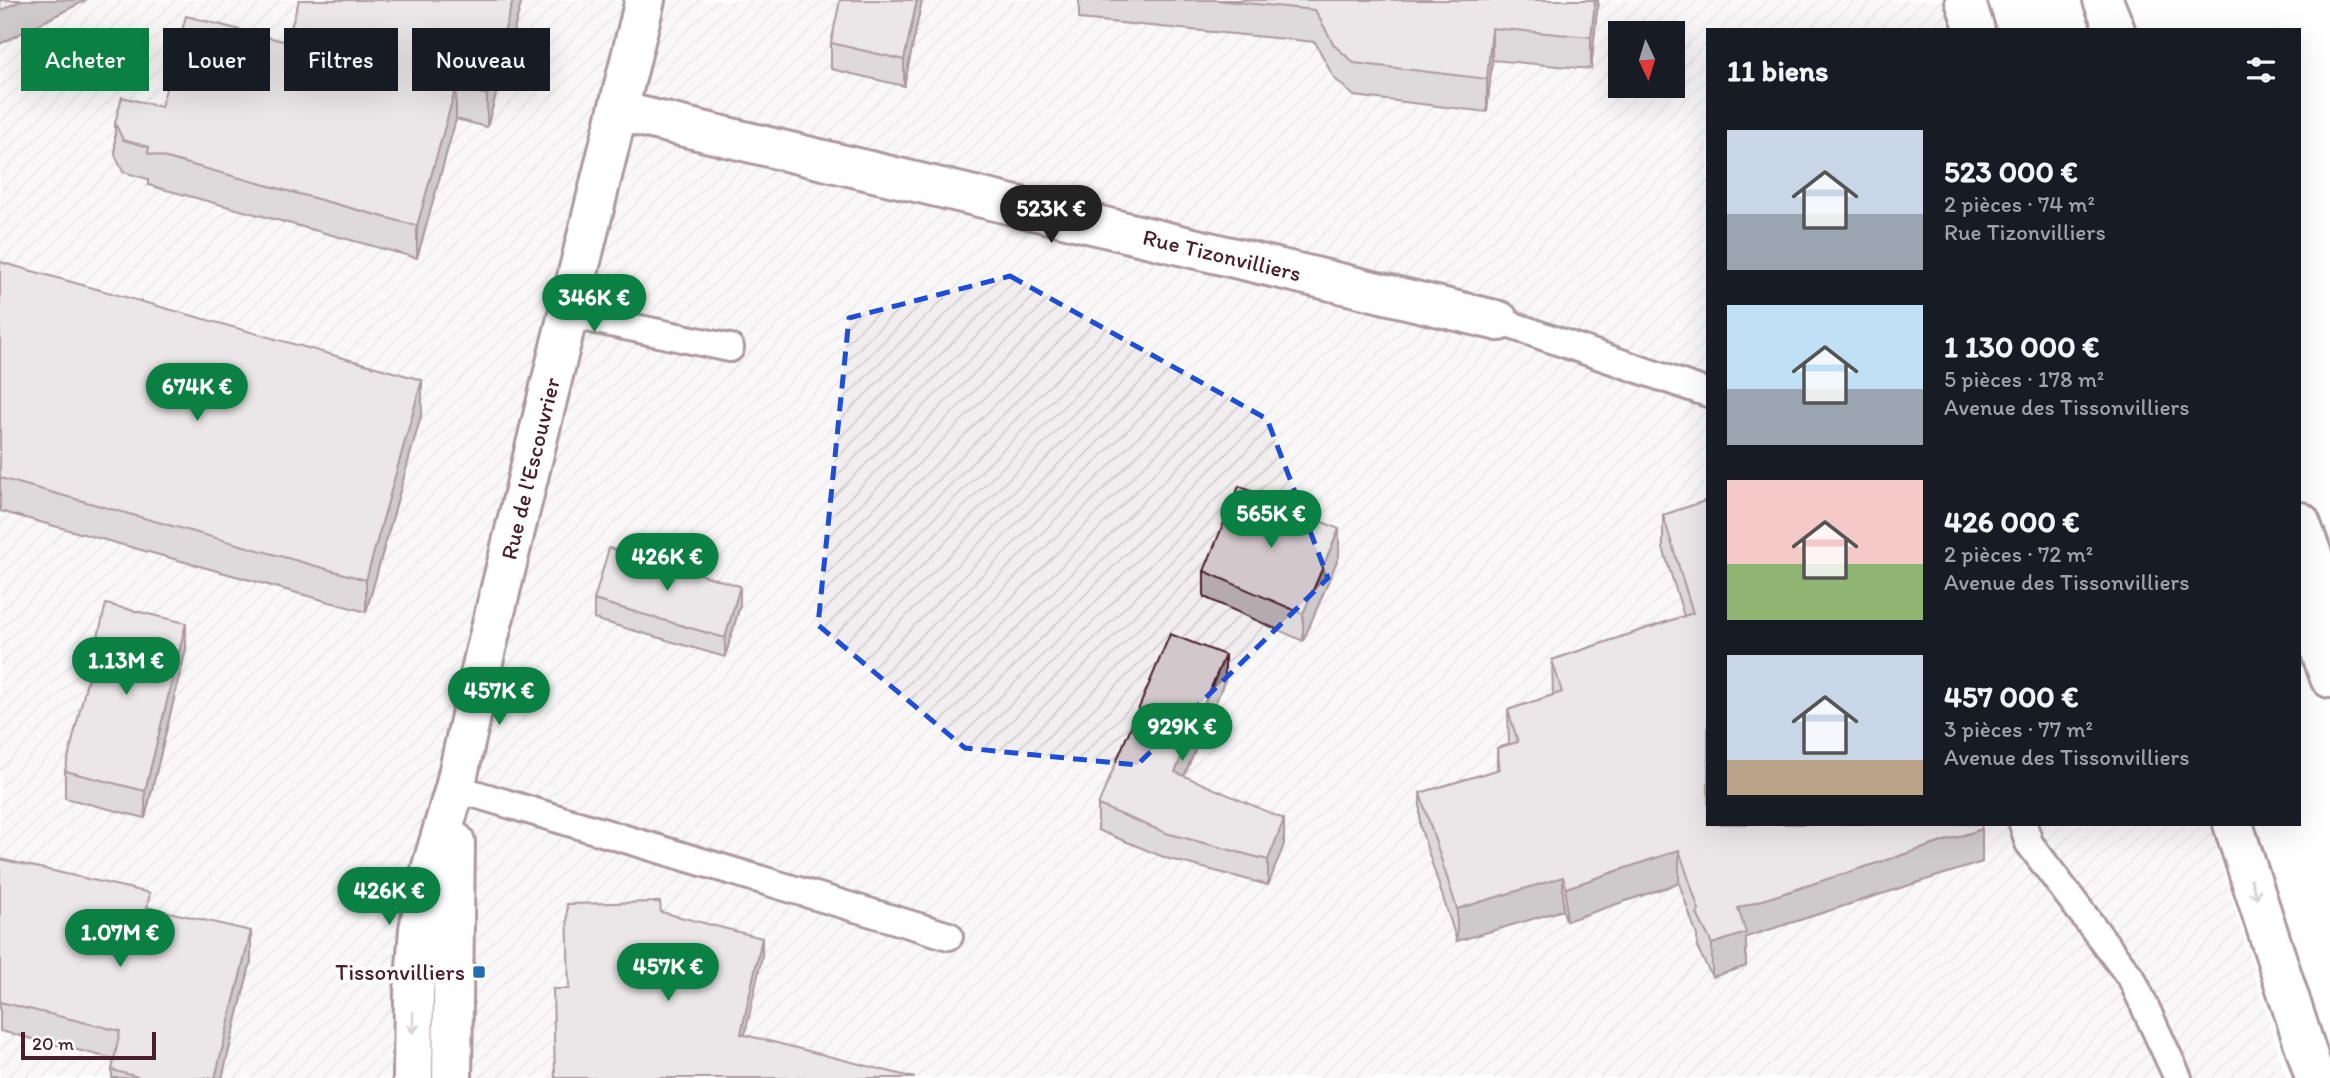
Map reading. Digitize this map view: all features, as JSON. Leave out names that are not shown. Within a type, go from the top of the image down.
[{"type":"street","name":"Rue de l'Escouvrier","points":[[455,788],[485,653],[645,0]]},
{"type":"street","points":[[1965,0],[1974,28]]},
{"type":"street","points":[[2096,0],[2105,28]]},
{"type":"street","points":[[2103,0],[2114,28]]},
{"type":"street","name":"Rue Tizonvilliers","points":[[618,111],[1500,321]]},
{"type":"street","points":[[2301,525],[2330,603]]},
{"type":"street","points":[[2301,593],[2330,678]]},
{"type":"street","points":[[412,1078],[419,929],[431,870],[455,788]]},
{"type":"street","points":[[452,1078],[455,788]]},
{"type":"street","points":[[2234,826],[2315,1078]]},
{"type":"lane","points":[[568,314],[730,348]]},
{"type":"lane","points":[[1500,321],[1706,392]]},
{"type":"lane","points":[[455,788],[950,936]]},
{"type":"lane","points":[[2024,826],[2029,843],[2132,979],[2178,1078]]},
{"type":"highlighted area","points":[[1010,276],[1267,419],[1328,578],[1137,765],[965,748],[818,625],[849,318]]},
{"type":"shaded area","points":[[0,0],[1957,0],[1965,28],[1706,28],[1706,826],[2210,826],[2286,1078],[0,1078]]},
{"type":"building","points":[[0,0],[22,0],[0,11]]},
{"type":"building","points":[[299,0],[513,0],[505,28],[412,28],[412,91],[455,91],[417,226],[148,153],[149,147],[123,140],[115,123],[122,97],[161,107],[165,91],[270,91],[270,38],[284,41],[284,91],[398,91],[398,28],[291,28]]},
{"type":"building","points":[[840,0],[917,0],[904,60],[831,43]]},
{"type":"building","points":[[1216,0],[1595,0],[1591,37],[1492,28],[1487,79],[1354,63],[1334,45],[1315,10]]},
{"type":"building","points":[[186,16],[233,28],[183,28]]},
{"type":"building","points":[[472,91],[488,91],[487,95]]},
{"type":"building","points":[[0,262],[422,380],[366,580],[0,478]]},
{"type":"building","points":[[1239,486],[1339,529],[1303,614],[1204,571]]},
{"type":"building","points":[[1706,501],[1706,826],[1981,826],[1982,829],[1738,908],[1746,933],[1712,944],[1697,914],[1699,910],[1679,850],[1566,888],[1563,877],[1457,909],[1420,793],[1500,769],[1497,748],[1518,742],[1508,710],[1562,692],[1552,660],[1693,613],[1663,515]]},
{"type":"building","points":[[609,548],[740,586],[725,638],[594,600]]},
{"type":"building","points":[[106,604],[186,623],[145,791],[65,771]]},
{"type":"building","points":[[1170,634],[1225,655],[1175,772],[1284,819],[1268,860],[1166,833],[1098,805]]},
{"type":"building","points":[[0,859],[150,893],[147,907],[251,931],[215,1078],[142,1078],[112,1070],[120,1031],[0,1002]]},
{"type":"building","points":[[660,902],[661,912],[762,938],[741,1034],[915,1078],[555,1078],[553,989],[569,989],[567,904]]},
{"type":"place","name":"Tissonvilliers","points":[[479,972]]}]
